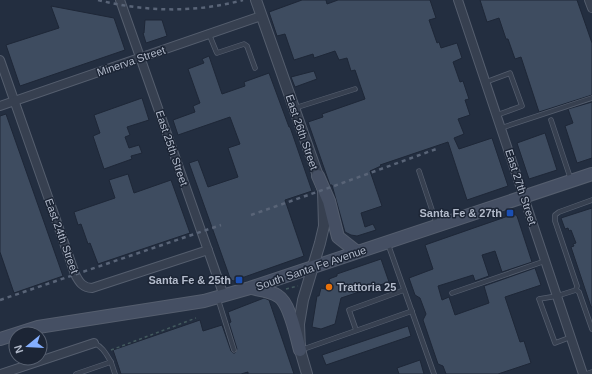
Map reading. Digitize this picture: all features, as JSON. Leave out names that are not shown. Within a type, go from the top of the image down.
[{"type":"main road","name":"South Santa Fe Avenue","points":[[0,339],[46,326],[186,304],[250,288],[592,174]]},
{"type":"main road","points":[[318,176],[329,201],[338,237],[341,241],[357,252]]},
{"type":"main road","points":[[250,288],[275,294],[283,299],[287,306],[300,350]]},
{"type":"street","name":"East 25th Street","points":[[120,0],[208,250],[221,296]]},
{"type":"street","name":"East 26th Street","points":[[256,0],[323,190],[324,226],[313,267]]},
{"type":"street","name":"East 27th Street","points":[[458,0],[583,374]]},
{"type":"street","points":[[589,0],[592,8]]},
{"type":"street","name":"Minerva Street","points":[[0,106],[261,16]]},
{"type":"street","name":"East 24th Street","points":[[0,60],[75,274],[84,287],[92,288],[208,250]]},
{"type":"street","points":[[306,374],[300,350],[299,333],[301,308],[313,267]]},
{"type":"street","points":[[1,374],[19,371],[94,343]]},
{"type":"lane","points":[[209,34],[216,52],[218,53],[244,44],[254,68]]},
{"type":"lane","points":[[486,82],[510,73],[522,106],[497,115]]},
{"type":"lane","points":[[294,109],[355,89]]},
{"type":"lane","points":[[501,128],[592,98]]},
{"type":"lane","points":[[551,120],[571,181]]},
{"type":"lane","points":[[419,171],[437,226]]},
{"type":"lane","points":[[592,200],[558,212],[555,215],[555,221],[577,286],[576,290],[579,292],[592,329]]},
{"type":"lane","points":[[387,242],[434,374]]},
{"type":"lane","points":[[452,293],[545,261]]},
{"type":"lane","points":[[356,330],[349,310],[404,290]]},
{"type":"lane","points":[[571,338],[554,343],[539,299],[557,296],[576,290]]},
{"type":"lane","points":[[221,296],[234,350]]},
{"type":"lane","points":[[300,350],[412,311]]},
{"type":"lane","points":[[94,343],[99,345],[106,352],[115,374]]},
{"type":"lane","points":[[76,374],[111,362]]},
{"type":"lane","points":[[586,374],[592,372]]},
{"type":"path","points":[[286,290],[297,286]]},
{"type":"path","points":[[106,352],[196,318]]},
{"type":"building","points":[[302,0],[326,0],[327,4],[338,0],[430,0],[436,18],[429,20],[437,43],[439,42],[441,48],[457,43],[462,58],[453,62],[460,82],[463,81],[469,99],[465,100],[470,115],[458,119],[464,134],[454,138],[459,149],[492,138],[508,186],[467,200],[448,142],[380,165],[381,166],[370,171],[382,206],[361,213],[365,227],[373,224],[376,230],[357,236],[345,232],[332,185],[330,185],[308,122],[323,117],[322,114],[365,99],[355,70],[351,71],[347,58],[339,60],[335,51],[314,58],[313,54],[294,60],[285,34],[277,36],[269,12]]},
{"type":"building","points":[[480,0],[577,0],[592,43],[592,95],[539,112],[521,57],[515,59],[499,18],[487,22]]},
{"type":"building","points":[[51,6],[114,18],[125,50],[20,86],[6,45],[59,28]]},
{"type":"building","points":[[145,20],[162,20],[167,36],[146,43],[143,33]]},
{"type":"building","points":[[209,56],[222,94],[245,86],[244,82],[269,73],[290,127],[312,191],[285,200],[304,256],[233,281],[230,278],[189,163],[198,160],[208,187],[238,177],[228,148],[240,144],[230,117],[178,135],[173,120],[195,112],[193,106],[200,103],[188,69],[204,63],[202,59]]},
{"type":"building","points":[[314,71],[317,79],[295,87],[291,77]]},
{"type":"building","points":[[142,98],[149,120],[127,127],[130,135],[125,137],[129,148],[139,145],[142,153],[131,156],[132,159],[104,169],[93,136],[100,133],[94,115]]},
{"type":"building","points":[[592,102],[592,158],[577,163],[565,126],[573,123],[568,109]]},
{"type":"building","points":[[6,114],[63,276],[14,293],[0,252],[0,116]]},
{"type":"building","points":[[545,133],[557,170],[529,179],[517,143]]},
{"type":"building","points":[[128,174],[134,193],[171,180],[190,233],[98,264],[90,243],[88,244],[81,224],[78,225],[74,212],[115,198],[109,180]]},
{"type":"building","points":[[592,208],[591,307],[571,247],[576,243],[571,230],[569,231],[568,228],[565,229],[561,218]]},
{"type":"building","points":[[514,214],[517,216],[532,262],[502,272],[495,251],[482,255],[489,276],[475,281],[473,275],[438,286],[442,300],[449,297],[455,315],[489,303],[484,286],[535,268],[541,285],[505,297],[520,342],[524,341],[531,363],[498,374],[446,374],[443,366],[438,364],[423,320],[426,314],[420,298],[415,295],[409,278],[433,269],[425,245]]},
{"type":"building","points":[[381,259],[389,282],[341,298],[335,324],[321,329],[312,327],[317,296],[319,296],[321,288],[325,289],[330,283],[329,279],[337,276],[337,274]]},
{"type":"building","points":[[264,298],[269,300],[294,374],[248,374],[248,372],[241,374],[121,374],[113,350],[200,320],[203,331],[222,325],[231,351],[235,353],[237,349],[229,323],[231,322],[228,312]]},
{"type":"building","points":[[408,326],[411,336],[326,365],[322,355]]},
{"type":"building","points":[[420,360],[424,374],[399,374],[397,368]]},
{"type":"railway","points":[[98,0],[153,9],[189,9],[243,0]]},
{"type":"railway","points":[[251,215],[439,148]]},
{"type":"railway","points":[[0,300],[221,225]]},
{"type":"place","name":"Santa Fe & 27th","points":[[510,213]]},
{"type":"place","name":"Santa Fe & 25th","points":[[239,280]]},
{"type":"place","name":"Trattoria 25","points":[[329,287]]}]
